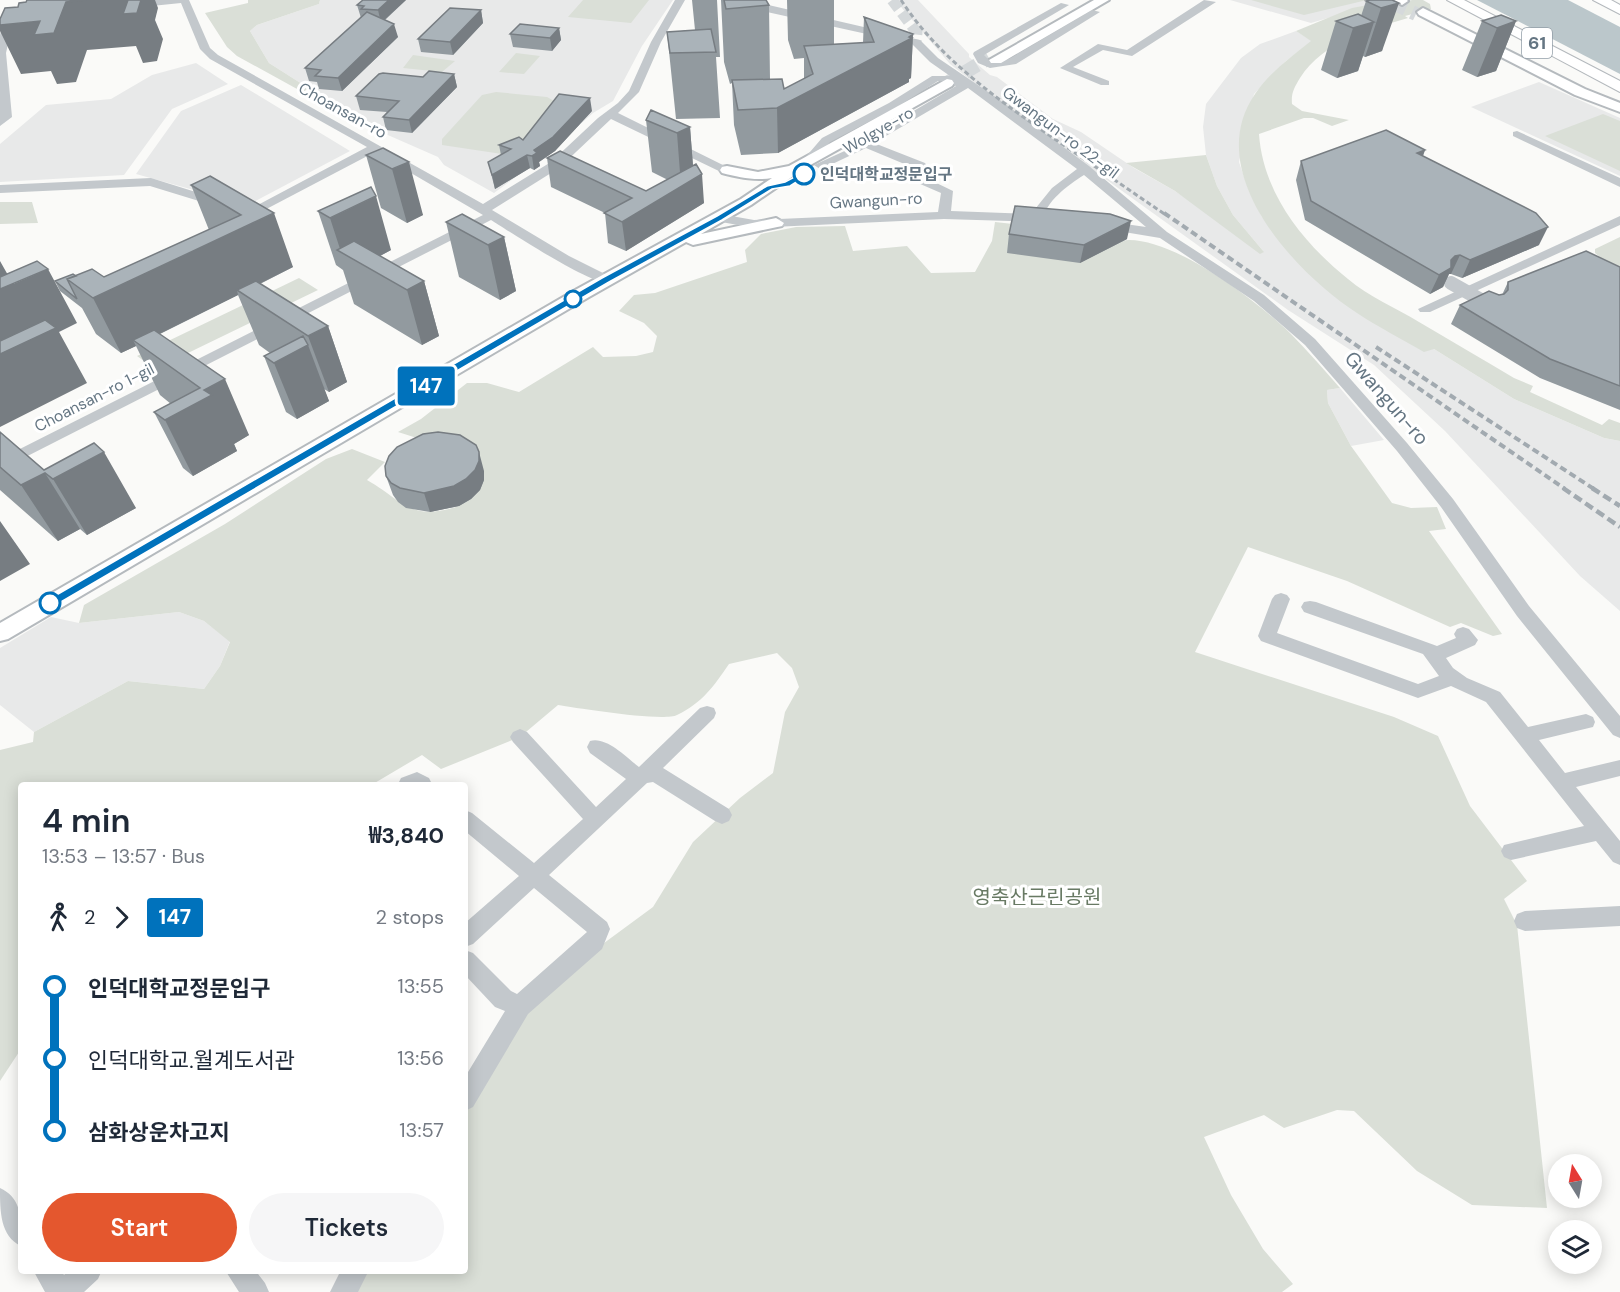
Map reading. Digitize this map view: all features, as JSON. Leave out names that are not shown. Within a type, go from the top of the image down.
[{"type":"highway","name":"61","points":[[1454,0],[1620,87]]},
{"type":"highway","points":[[1600,0],[1620,10]]},
{"type":"highway","points":[[1427,9],[1604,79]]},
{"type":"main road","points":[[1064,5],[1079,0]]},
{"type":"main road","points":[[1084,0],[993,59],[1100,4]]},
{"type":"main road","points":[[1427,9],[1580,92],[1620,107]]},
{"type":"main road","points":[[1427,9],[1620,107]]},
{"type":"main road","name":"Wolgye-ro","points":[[0,633],[606,280],[758,195],[787,184],[809,163],[953,84]]},
{"type":"main road","points":[[727,170],[758,176],[783,172],[809,163]]},
{"type":"main road","points":[[727,170],[752,183],[756,188],[758,195],[750,215],[758,220],[776,223]]},
{"type":"main road","points":[[666,247],[776,223]]},
{"type":"street","points":[[126,6],[184,0]]},
{"type":"street","name":"Choansan-ro","points":[[184,0],[205,49],[214,57],[488,212],[543,248],[606,280]]},
{"type":"street","name":"Choansan-ro 1-gil","points":[[0,465],[488,212],[555,165],[634,92],[656,42],[680,0]]},
{"type":"street","points":[[736,0],[769,5]]},
{"type":"street","points":[[1106,82],[1065,68],[1102,46],[1128,54],[1211,2],[1209,0]]},
{"type":"street","points":[[1064,5],[978,54],[982,61],[990,65],[1012,62],[1100,4]]},
{"type":"street","name":"Gwangun-ro 22-gil","points":[[769,5],[916,42],[953,84],[1084,169],[1164,236]]},
{"type":"street","points":[[0,123],[6,117],[1,53],[10,17]]},
{"type":"street","points":[[809,163],[865,144],[953,84],[934,60]]},
{"type":"street","points":[[610,114],[727,170]]},
{"type":"street","points":[[1517,134],[1620,183]]},
{"type":"street","name":"Wolgye-ro","points":[[865,144],[921,166],[915,177],[947,191],[944,215]]},
{"type":"street","points":[[0,189],[151,182],[251,213],[375,147]]},
{"type":"street","points":[[1035,218],[1046,198],[1063,182],[1084,169]]},
{"type":"street","name":"Gwangun-ro","points":[[720,218],[746,223],[944,215],[1058,220]]},
{"type":"street","points":[[1425,309],[1620,220]]},
{"type":"street","name":"Gwangun-ro","points":[[1092,223],[1144,230],[1164,236],[1259,298],[1310,342],[1402,447],[1447,503],[1523,611],[1620,730]]},
{"type":"street","points":[[1452,283],[1490,305]]},
{"type":"street","points":[[1281,599],[1267,636],[1418,691],[1454,678]]},
{"type":"street","points":[[1310,607],[1429,648],[1460,683],[1493,697],[1620,856]]},
{"type":"street","points":[[1434,655],[1469,640],[1463,634]]},
{"type":"street","points":[[468,934],[596,820],[707,713]]},
{"type":"street","points":[[1523,736],[1586,722]]},
{"type":"street","points":[[520,737],[596,820]]},
{"type":"street","points":[[597,747],[634,774],[642,776],[656,774],[722,815]]},
{"type":"street","points":[[1561,782],[1620,768]]},
{"type":"street","points":[[468,821],[599,929],[594,942],[520,1006],[468,1094]]},
{"type":"street","points":[[1511,851],[1600,831]]},
{"type":"street","points":[[1524,921],[1620,916]]},
{"type":"street","points":[[468,963],[503,999],[520,1006]]},
{"type":"street","points":[[0,1202],[18,1229]]},
{"type":"street","points":[[49,1274],[60,1292]]},
{"type":"street","points":[[65,1292],[85,1274]]},
{"type":"street","points":[[241,1274],[256,1292]]},
{"type":"street","points":[[343,1292],[354,1274]]},
{"type":"shaded area","points":[[320,0],[673,0],[642,46],[613,101],[593,113],[544,156],[494,193],[444,165],[438,157],[349,118],[317,100],[321,96],[269,63],[250,31],[257,25],[319,4]]},
{"type":"shaded area","points":[[895,0],[918,0],[969,54],[969,57],[990,75],[997,77],[1053,119],[1081,132],[1134,168],[1175,191],[1264,252],[1233,215],[1217,186],[1206,155],[1203,127],[1206,104],[1241,58],[1260,44],[1296,31],[1312,41],[1286,61],[1254,94],[1239,162],[1249,191],[1262,217],[1434,349],[1514,399],[1604,438],[1620,441],[1620,611],[1580,576],[1445,431],[1374,365],[1288,310],[1008,109],[950,64]]},
{"type":"shaded area","points":[[1230,0],[1373,0],[1379,3],[1311,23]]},
{"type":"shaded area","points":[[1477,0],[1568,0],[1620,27],[1620,74]]},
{"type":"shaded area","points":[[196,63],[228,84],[172,109],[124,175],[0,182],[0,144],[46,105],[111,99],[152,75]]},
{"type":"shaded area","points":[[1539,82],[1620,118],[1620,176],[1471,107]]},
{"type":"shaded area","points":[[241,85],[350,151],[248,205],[136,174],[181,111]]},
{"type":"shaded area","points":[[1340,388],[1384,440],[1351,446],[1328,403],[1327,390]]},
{"type":"shaded area","points":[[179,612],[204,621],[230,641],[220,666],[204,689],[128,681],[34,732],[0,705],[0,648],[51,617],[79,623]]},
{"type":"green space","points":[[248,0],[320,0],[319,4],[257,25],[250,31],[269,63],[321,96],[317,100],[237,56],[227,47],[205,13],[248,3]]},
{"type":"green space","points":[[583,0],[649,0],[631,23],[568,17]]},
{"type":"green space","points":[[1251,0],[1367,0],[1304,15]]},
{"type":"green space","points":[[1423,0],[1430,4],[1431,9],[1405,16],[1408,18],[1363,33],[1334,46],[1310,65],[1296,85],[1292,104],[1302,111],[1349,120],[1332,126],[1313,118],[1304,118],[1259,134],[1262,156],[1277,196],[1301,233],[1331,265],[1356,285],[1514,378],[1533,386],[1530,392],[1602,425],[1609,419],[1620,423],[1620,441],[1604,438],[1514,399],[1434,349],[1424,352],[1357,313],[1307,273],[1283,247],[1262,218],[1247,187],[1239,156],[1241,124],[1261,86],[1311,41],[1296,31],[1352,8],[1379,3],[1386,6]]},
{"type":"green space","points":[[516,53],[540,56],[524,74],[499,72]]},
{"type":"green space","points":[[413,55],[455,61],[442,72],[403,68]]},
{"type":"green space","points":[[496,92],[547,97],[556,102],[521,146],[502,154],[442,145],[442,139],[482,95]]},
{"type":"green space","points":[[1603,114],[1620,121],[1620,171],[1545,136]]},
{"type":"green space","points":[[1206,155],[1217,186],[1233,215],[1264,252],[1260,254],[1175,191],[1126,163]]},
{"type":"green space","points":[[0,202],[32,202],[38,223],[0,224]]},
{"type":"green space","name":"영축산근린공원","points":[[995,222],[1013,224],[1091,257],[1124,241],[1147,242],[1169,250],[1215,274],[1276,320],[1340,388],[1327,390],[1328,403],[1351,446],[1392,503],[1411,508],[1437,507],[1446,529],[1429,531],[1502,634],[1493,636],[1461,623],[1450,627],[1347,581],[1248,547],[1195,652],[1394,717],[1438,736],[1470,806],[1527,881],[1504,899],[1517,925],[1547,1208],[1472,1205],[1417,1171],[1354,1111],[1337,1110],[1284,1128],[1264,1115],[1204,1137],[1231,1195],[1263,1249],[1293,1284],[1282,1292],[353,1292],[365,1274],[468,1274],[468,1108],[527,1010],[600,946],[653,907],[693,842],[740,798],[773,773],[785,712],[799,687],[792,668],[777,653],[729,664],[707,693],[694,705],[677,715],[638,716],[558,705],[520,737],[441,769],[422,755],[376,782],[18,782],[18,1054],[0,1081],[0,750],[33,742],[34,732],[128,681],[204,689],[220,666],[230,642],[204,621],[179,612],[79,623],[84,605],[225,524],[326,459],[352,449],[385,462],[367,480],[409,507],[429,512],[459,506],[420,439],[398,432],[421,419],[467,383],[487,383],[519,392],[593,347],[603,357],[636,356],[653,352],[657,336],[644,323],[619,311],[634,295],[655,293],[747,262],[745,250],[761,234],[796,227],[845,226],[853,251],[907,246],[931,273],[975,272],[992,241]]},
{"type":"green space","points":[[1620,237],[1620,274],[1595,253],[1595,249]]},
{"type":"green space","points":[[299,278],[318,290],[155,369],[137,356]]},
{"type":"building","points":[[27,0],[86,0],[66,2],[54,33],[34,35],[40,21],[0,25],[5,8],[18,7],[19,3]]},
{"type":"building","points":[[128,0],[141,0],[137,13],[123,14]]},
{"type":"building","points":[[363,0],[389,0],[378,10],[361,9],[364,6],[357,5]]},
{"type":"building","points":[[724,0],[766,0],[769,5],[726,9]]},
{"type":"building","points":[[1392,0],[1399,3],[1381,8],[1366,1]]},
{"type":"building","points":[[450,8],[481,10],[450,42],[418,39]]},
{"type":"building","points":[[367,12],[394,24],[338,78],[315,76],[321,70],[305,68]]},
{"type":"building","points":[[1358,14],[1374,22],[1353,28],[1336,21]]},
{"type":"building","points":[[1501,15],[1516,21],[1497,28],[1482,21]]},
{"type":"building","points":[[864,17],[913,34],[909,37],[912,38],[777,108],[738,110],[732,80],[782,79],[784,89],[813,74],[804,46],[874,42]]},
{"type":"building","points":[[520,24],[559,28],[550,38],[510,34]]},
{"type":"building","points":[[711,29],[716,52],[670,53],[667,32]]},
{"type":"building","points":[[429,71],[454,74],[409,120],[383,117],[399,101],[356,96],[379,74],[423,77]]},
{"type":"building","points":[[559,94],[590,98],[553,137],[534,150],[537,153],[532,156],[527,155],[492,175],[488,162],[511,149],[499,145],[519,137],[523,140]]},
{"type":"building","points":[[651,110],[690,127],[677,133],[646,120]]},
{"type":"building","points":[[1386,130],[1425,150],[1417,153],[1536,213],[1548,227],[1470,260],[1460,255],[1455,256],[1451,260],[1451,268],[1439,275],[1311,201],[1301,161]]},
{"type":"building","points":[[383,148],[409,162],[392,169],[366,155]]},
{"type":"building","points":[[560,151],[646,191],[696,164],[702,174],[622,222],[604,213],[632,198],[547,158]]},
{"type":"building","points":[[210,176],[274,213],[93,298],[67,279],[92,269],[104,277],[241,215],[191,185]]},
{"type":"building","points":[[371,187],[376,196],[330,218],[318,211]]},
{"type":"building","points":[[1015,206],[1110,214],[1131,221],[1084,245],[1009,234]]},
{"type":"building","points":[[462,214],[504,237],[488,245],[446,222]]},
{"type":"building","points":[[354,241],[424,281],[407,290],[337,250]]},
{"type":"building","points":[[1586,251],[1620,267],[1620,386],[1550,359],[1460,305],[1489,291],[1499,295],[1504,294],[1508,290],[1508,282]]},
{"type":"building","points":[[37,261],[48,269],[0,289],[0,277]]},
{"type":"building","points":[[73,274],[76,276],[67,279],[77,299],[55,281]]},
{"type":"building","points":[[256,281],[328,326],[308,336],[237,290]]},
{"type":"building","points":[[45,320],[56,328],[0,354],[0,341]]},
{"type":"building","points":[[154,330],[225,379],[204,390],[212,395],[165,420],[154,412],[200,388],[133,340]]},
{"type":"building","points":[[303,336],[308,345],[274,363],[264,356]]},
{"type":"building","points":[[0,432],[44,470],[94,443],[104,452],[53,479],[45,473],[21,485],[0,467]]},
{"type":"building","points":[[438,432],[460,435],[476,445],[479,461],[475,470],[454,486],[424,493],[400,488],[391,483],[386,476],[385,466],[389,456],[397,447],[423,434]]},
{"type":"tunnel","points":[[892,0],[917,33],[916,42]]},
{"type":"tunnel","points":[[1393,3],[1416,14]]},
{"type":"tunnel","points":[[947,83],[989,58]]},
{"type":"railway","points":[[901,0],[934,42],[972,78],[1035,125],[1166,215]]},
{"type":"railway","points":[[1164,213],[1565,489]]},
{"type":"railway","points":[[1376,347],[1594,489]]},
{"type":"railway","points":[[1563,488],[1620,527]]},
{"type":"railway","points":[[1592,488],[1620,506]]},
{"type":"bus line","name":"147","points":[[50,603],[606,280],[770,188],[787,184],[804,174]]},
{"type":"place","name":"인덕대학교정문입구","points":[[804,174]]}]
